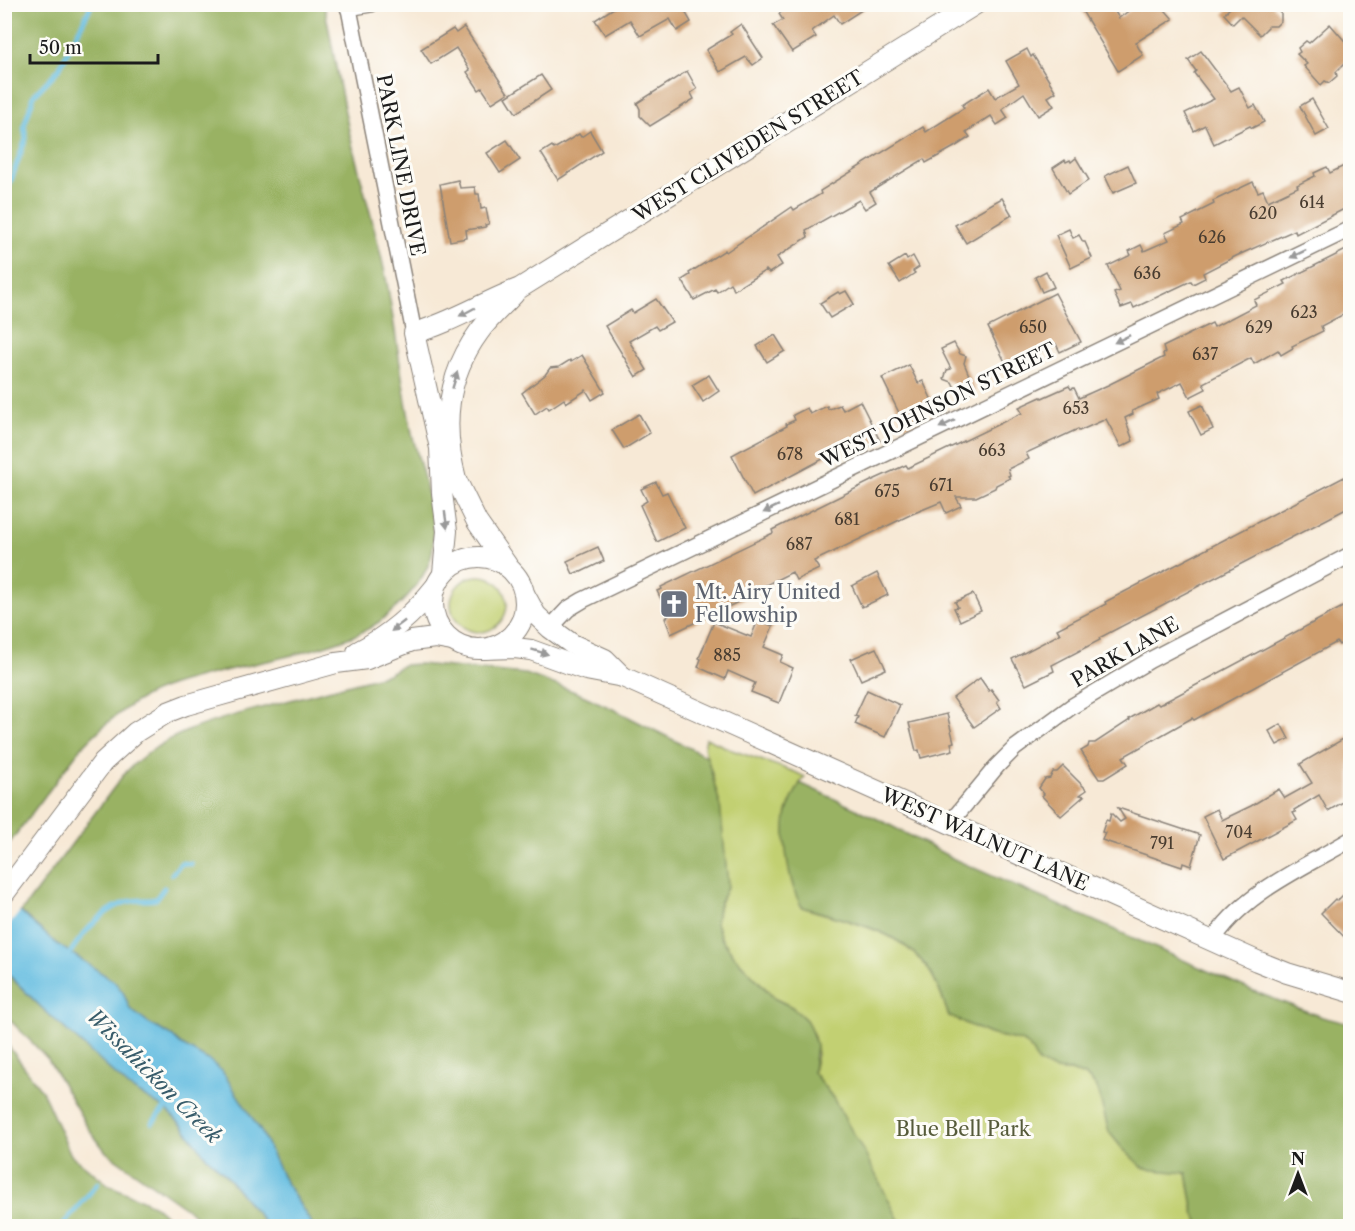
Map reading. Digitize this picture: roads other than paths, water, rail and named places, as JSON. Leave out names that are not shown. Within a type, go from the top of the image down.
[{"type":"street","points":[[348,6],[371,4]]},
{"type":"street","name":"WEST CLIVEDEN STREET","points":[[414,333],[444,324],[498,296],[520,288],[976,4]]},
{"type":"street","name":"PARK LINE DRIVE","points":[[348,6],[414,333]]},
{"type":"street","name":"WEST JOHNSON STREET","points":[[550,628],[568,609],[583,600],[1350,229]]},
{"type":"street","name":"WEST CLIVEDEN STREET","points":[[456,479],[448,448],[447,423],[459,367],[479,332],[520,288]]},
{"type":"street","points":[[414,333],[440,448],[447,531],[440,578],[434,592],[432,610],[439,627],[452,641]]},
{"type":"street","points":[[4,894],[103,762],[136,732],[168,712],[336,663],[367,659],[399,645],[423,639],[435,638],[482,649],[501,644],[516,630],[524,612],[524,592],[518,579],[477,522],[440,448]]},
{"type":"street","name":"PARK LANE","points":[[950,823],[997,766],[1015,748],[1071,707],[1150,660],[1350,555]]},
{"type":"street","points":[[336,663],[376,642],[410,616],[440,578],[459,561],[480,556],[500,561],[508,567]]},
{"type":"street","name":"WEST WALNUT LANE","points":[[524,592],[536,615],[550,628],[573,644],[605,659],[622,677]]},
{"type":"street","name":"WEST WALNUT LANE","points":[[482,649],[531,650],[586,670],[622,677],[1212,942],[1287,972],[1350,992]]},
{"type":"street","points":[[1212,942],[1222,926],[1249,899],[1350,840]]},
{"type":"water","name":"Wissahickon Creek","points":[[4,898],[57,944],[114,981],[123,992],[130,1009],[222,1071],[262,1133],[283,1178],[313,1226],[266,1226],[183,1126],[164,1108],[130,1088],[5,971]]},
{"type":"waterway","points":[[9,186],[26,138],[24,126],[34,95],[59,69],[92,4]]},
{"type":"waterway","points":[[172,874],[181,863],[191,864]]},
{"type":"waterway","points":[[67,958],[84,933],[107,912],[128,902],[156,899],[164,888]]},
{"type":"waterway","name":"Wissahickon Creek","points":[[152,1123],[169,1104]]},
{"type":"waterway","points":[[62,1226],[98,1183]]},
{"type":"place","name":"Mt. Airy United Fellowship","points":[[674,604]]},
{"type":"park label","name":"Blue Bell Park","points":[[963,1129]]}]
